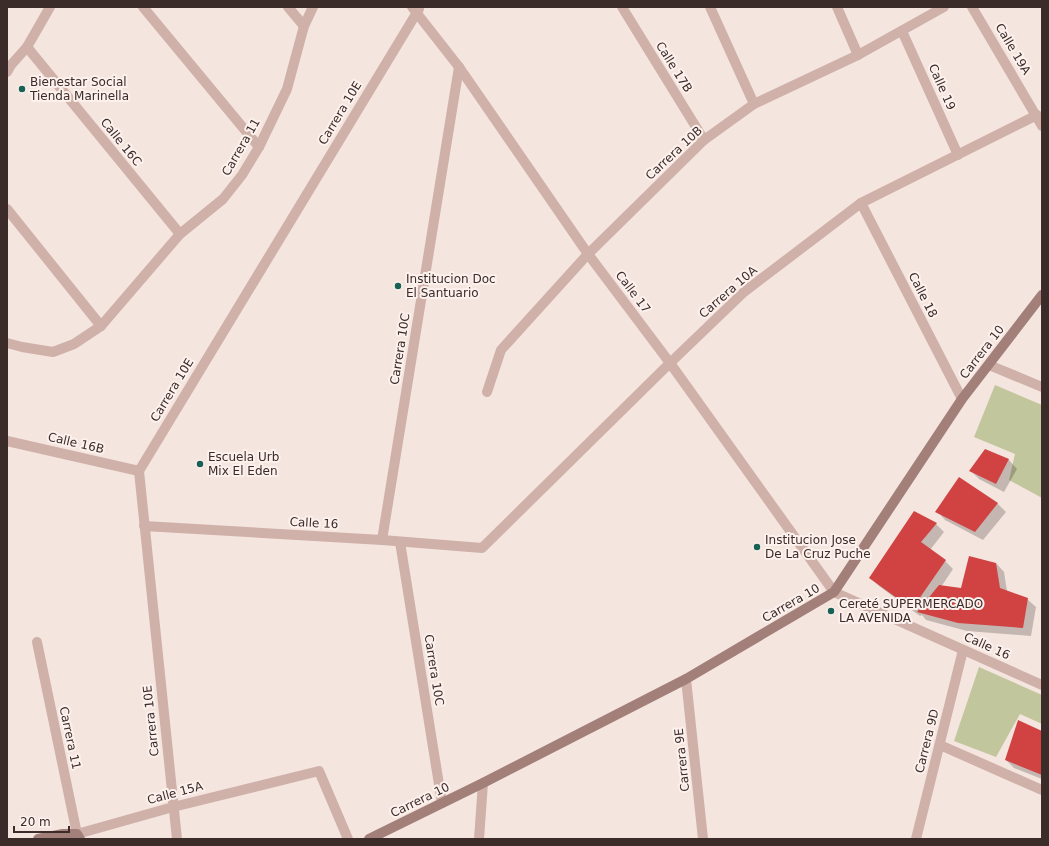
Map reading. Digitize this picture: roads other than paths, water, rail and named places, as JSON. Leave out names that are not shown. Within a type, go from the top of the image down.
[{"type":"street","points":[[8,65],[27,47],[50,7]]},
{"type":"street","points":[[143,7],[259,147]]},
{"type":"street","points":[[288,7],[304,26]]},
{"type":"street","name":"Carrera 11","points":[[101,326],[180,234],[223,199],[242,176],[259,147],[287,89],[304,26],[313,7]]},
{"type":"street","name":"Calle 17B","points":[[622,7],[704,140]]},
{"type":"street","points":[[710,7],[754,104]]},
{"type":"street","points":[[837,7],[858,55]]},
{"type":"street","name":"Carrera 10B","points":[[487,392],[501,350],[588,254],[704,140],[754,104],[858,55],[944,7]]},
{"type":"street","name":"Calle 19A","points":[[972,7],[1037,115],[1042,126]]},
{"type":"street","name":"Calle 17","points":[[416,9],[459,67],[588,254],[670,363],[834,592]]},
{"type":"street","name":"Carrera 10E","points":[[177,839],[139,471],[416,9]]},
{"type":"street","name":"Calle 19","points":[[902,30],[958,155]]},
{"type":"street","name":"Calle 16C","points":[[27,47],[180,234]]},
{"type":"street","name":"Carrera 10C","points":[[382,540],[459,67]]},
{"type":"street","name":"Carrera 10A","points":[[482,548],[744,292],[861,203],[1037,115]]},
{"type":"street","name":"Calle 18","points":[[861,203],[962,399]]},
{"type":"street","points":[[7,209],[101,326],[74,344],[53,352],[7,343]]},
{"type":"street","name":"Carrera 10","points":[[369,839],[483,783],[686,679],[834,592],[962,399],[1042,295]]},
{"type":"street","points":[[989,365],[1042,387]]},
{"type":"street","name":"Calle 16B","points":[[7,441],[139,471]]},
{"type":"street","name":"Calle 16","points":[[144,526],[382,540],[482,548]]},
{"type":"street","name":"Carrera 10C","points":[[400,542],[442,803]]},
{"type":"street","name":"Calle 16","points":[[834,592],[1042,685]]},
{"type":"street","name":"Carrera 11","points":[[37,642],[78,836]]},
{"type":"street","name":"Carrera 9D","points":[[916,839],[963,650]]},
{"type":"street","name":"Carrera 9E","points":[[686,679],[703,839]]},
{"type":"street","points":[[940,745],[1042,790]]},
{"type":"street","name":"Calle 15A","points":[[38,839],[63,834],[78,836],[173,806],[318,771],[348,839]]},
{"type":"street","points":[[479,839],[483,783]]},
{"type":"place","name":"Bienestar Social Tienda Marinella","points":[[22,89]]},
{"type":"place","name":"Institucion Doc El Santuario","points":[[398,286]]},
{"type":"place","name":"Escuela Urb Mix El Eden","points":[[200,464]]},
{"type":"place","name":"Institucion Jose De La Cruz Puche","points":[[757,547]]},
{"type":"place","name":"Cereté SUPERMERCADO LA AVENIDA","points":[[831,611]]}]
